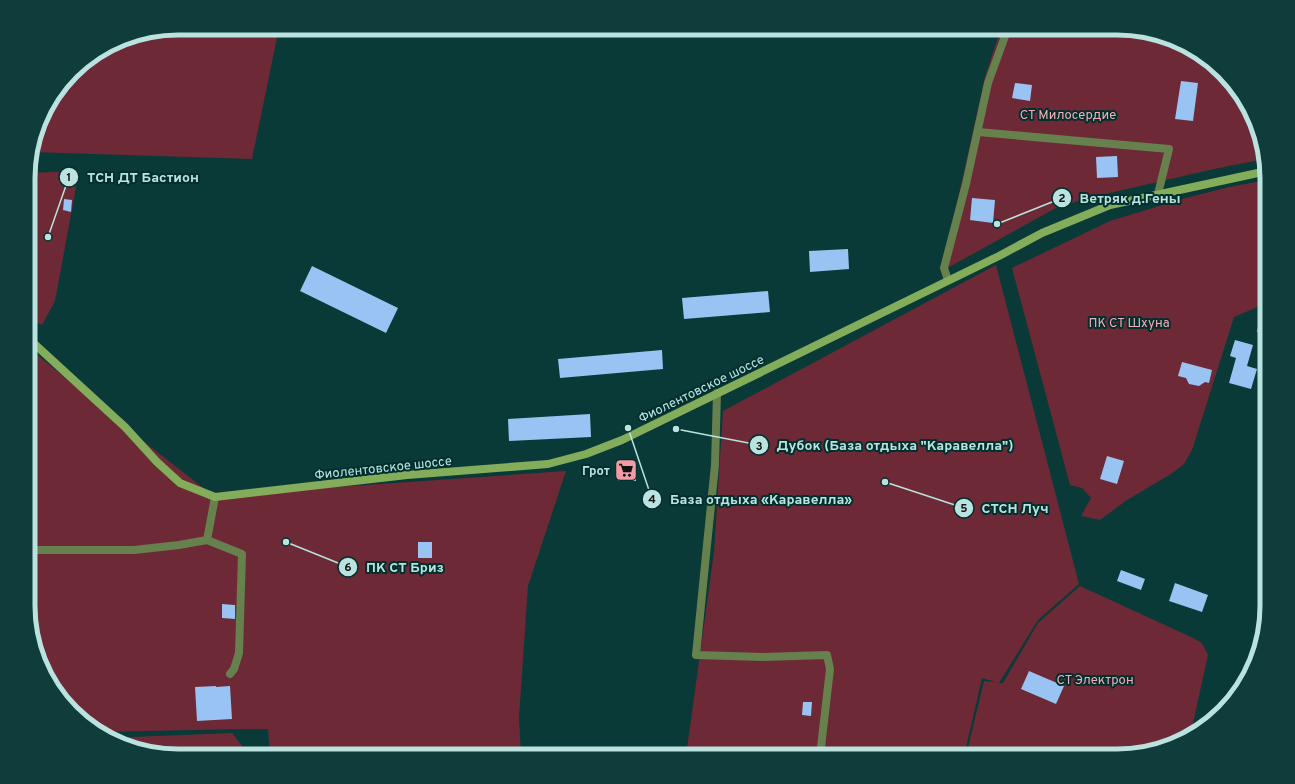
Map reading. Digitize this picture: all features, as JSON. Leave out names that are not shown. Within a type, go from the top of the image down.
[{"type":"main road","name":"Фиолентовское шоссе","points":[[35,345],[124,427],[180,484],[215,497],[407,475],[548,464],[586,454],[622,440],[1042,233],[1110,204],[1260,172]]},
{"type":"street","points":[[948,280],[944,268],[966,184],[988,83],[1005,35]]},
{"type":"street","points":[[978,132],[1169,149],[1158,194]]},
{"type":"street","points":[[717,393],[716,465],[696,654],[763,657],[827,655],[830,669],[821,749]]},
{"type":"street","points":[[207,540],[215,497]]},
{"type":"street","points":[[35,550],[134,550],[207,540],[242,554],[239,653],[234,668],[230,674]]},
{"type":"green space","points":[[168,35],[278,35],[252,159],[38,152],[46,123],[59,98],[84,70],[106,54],[141,40]]},
{"type":"green space","name":"СТ Милосердие","points":[[999,35],[1127,35],[1154,40],[1189,54],[1211,70],[1225,84],[1241,106],[1249,123],[1259,160],[1088,198],[1056,208],[942,271],[985,77]]},
{"type":"green space","points":[[79,171],[55,301],[42,325],[35,322],[35,173]]},
{"type":"green space","name":"ПК СТ Шхуна","points":[[1260,181],[1260,306],[1234,317],[1192,450],[1184,464],[1171,474],[1127,500],[1100,520],[1081,516],[1091,498],[1082,488],[1070,485],[1012,268],[1110,221],[1182,199],[1229,187]]},
{"type":"green space","name":"СТ Электрон","points":[[996,265],[1079,584],[1038,620],[999,683],[1003,683],[1038,623],[1080,586],[1202,643],[1208,655],[1192,728],[1172,738],[1154,744],[1127,749],[968,749],[984,681],[996,682],[982,678],[966,749],[687,749],[714,552],[723,411]]},
{"type":"green space","points":[[35,353],[125,427],[215,497],[235,494],[566,471],[528,586],[519,717],[521,749],[269,749],[268,729],[110,732],[84,714],[70,700],[54,678],[40,643],[35,616]]},
{"type":"green space","points":[[232,733],[245,749],[168,749],[141,744],[122,737]]},
{"type":"building","points":[[1181,81],[1198,83],[1193,121],[1175,119]]},
{"type":"building","points":[[1015,83],[1032,85],[1030,101],[1012,98]]},
{"type":"building","points":[[1117,156],[1118,177],[1097,178],[1096,157]]},
{"type":"building","points":[[972,198],[995,200],[993,223],[970,220]]},
{"type":"building","points":[[64,199],[72,200],[71,212],[63,210]]},
{"type":"building","points":[[848,249],[849,269],[810,272],[809,251]]},
{"type":"building","points":[[312,266],[398,308],[386,333],[300,291]]},
{"type":"building","points":[[768,291],[770,312],[684,319],[682,298]]},
{"type":"building","points":[[1260,318],[1260,333],[1257,332]]},
{"type":"building","points":[[1235,340],[1253,345],[1247,366],[1257,369],[1251,389],[1229,383],[1236,358],[1230,356]]},
{"type":"building","points":[[662,350],[663,369],[560,378],[558,359]]},
{"type":"building","points":[[1182,362],[1212,370],[1209,383],[1205,382],[1199,386],[1189,384],[1186,378],[1178,376]]},
{"type":"building","points":[[590,414],[591,437],[509,441],[508,419]]},
{"type":"building","points":[[1107,456],[1124,461],[1117,484],[1100,479]]},
{"type":"building","points":[[618,464],[636,464],[636,481],[618,481]]},
{"type":"building","points":[[418,542],[432,542],[432,558],[418,558]]},
{"type":"building","points":[[1121,570],[1145,579],[1141,590],[1117,581]]},
{"type":"building","points":[[1175,583],[1208,595],[1202,612],[1169,601]]},
{"type":"building","points":[[222,604],[235,605],[235,619],[222,618]]},
{"type":"building","points":[[1029,671],[1064,686],[1056,704],[1021,689]]},
{"type":"building","points":[[230,686],[232,719],[197,721],[195,687]]},
{"type":"building","points":[[803,702],[812,702],[811,716],[802,715]]},
{"type":"place","name":"Ветряк д.Гены","points":[[997,224]]},
{"type":"place","name":"ТСН ДТ Бастион","points":[[48,237]]},
{"type":"place","name":"База отдыха «Каравелла»","points":[[628,428]]},
{"type":"place","name":"Дубок (База отдыха \"Каравелла\")","points":[[676,429]]},
{"type":"place","name":"Грот","points":[[626,470]]},
{"type":"place","name":"СТСН Луч","points":[[885,482]]},
{"type":"place","name":"ПК СТ Бриз","points":[[286,542]]}]
